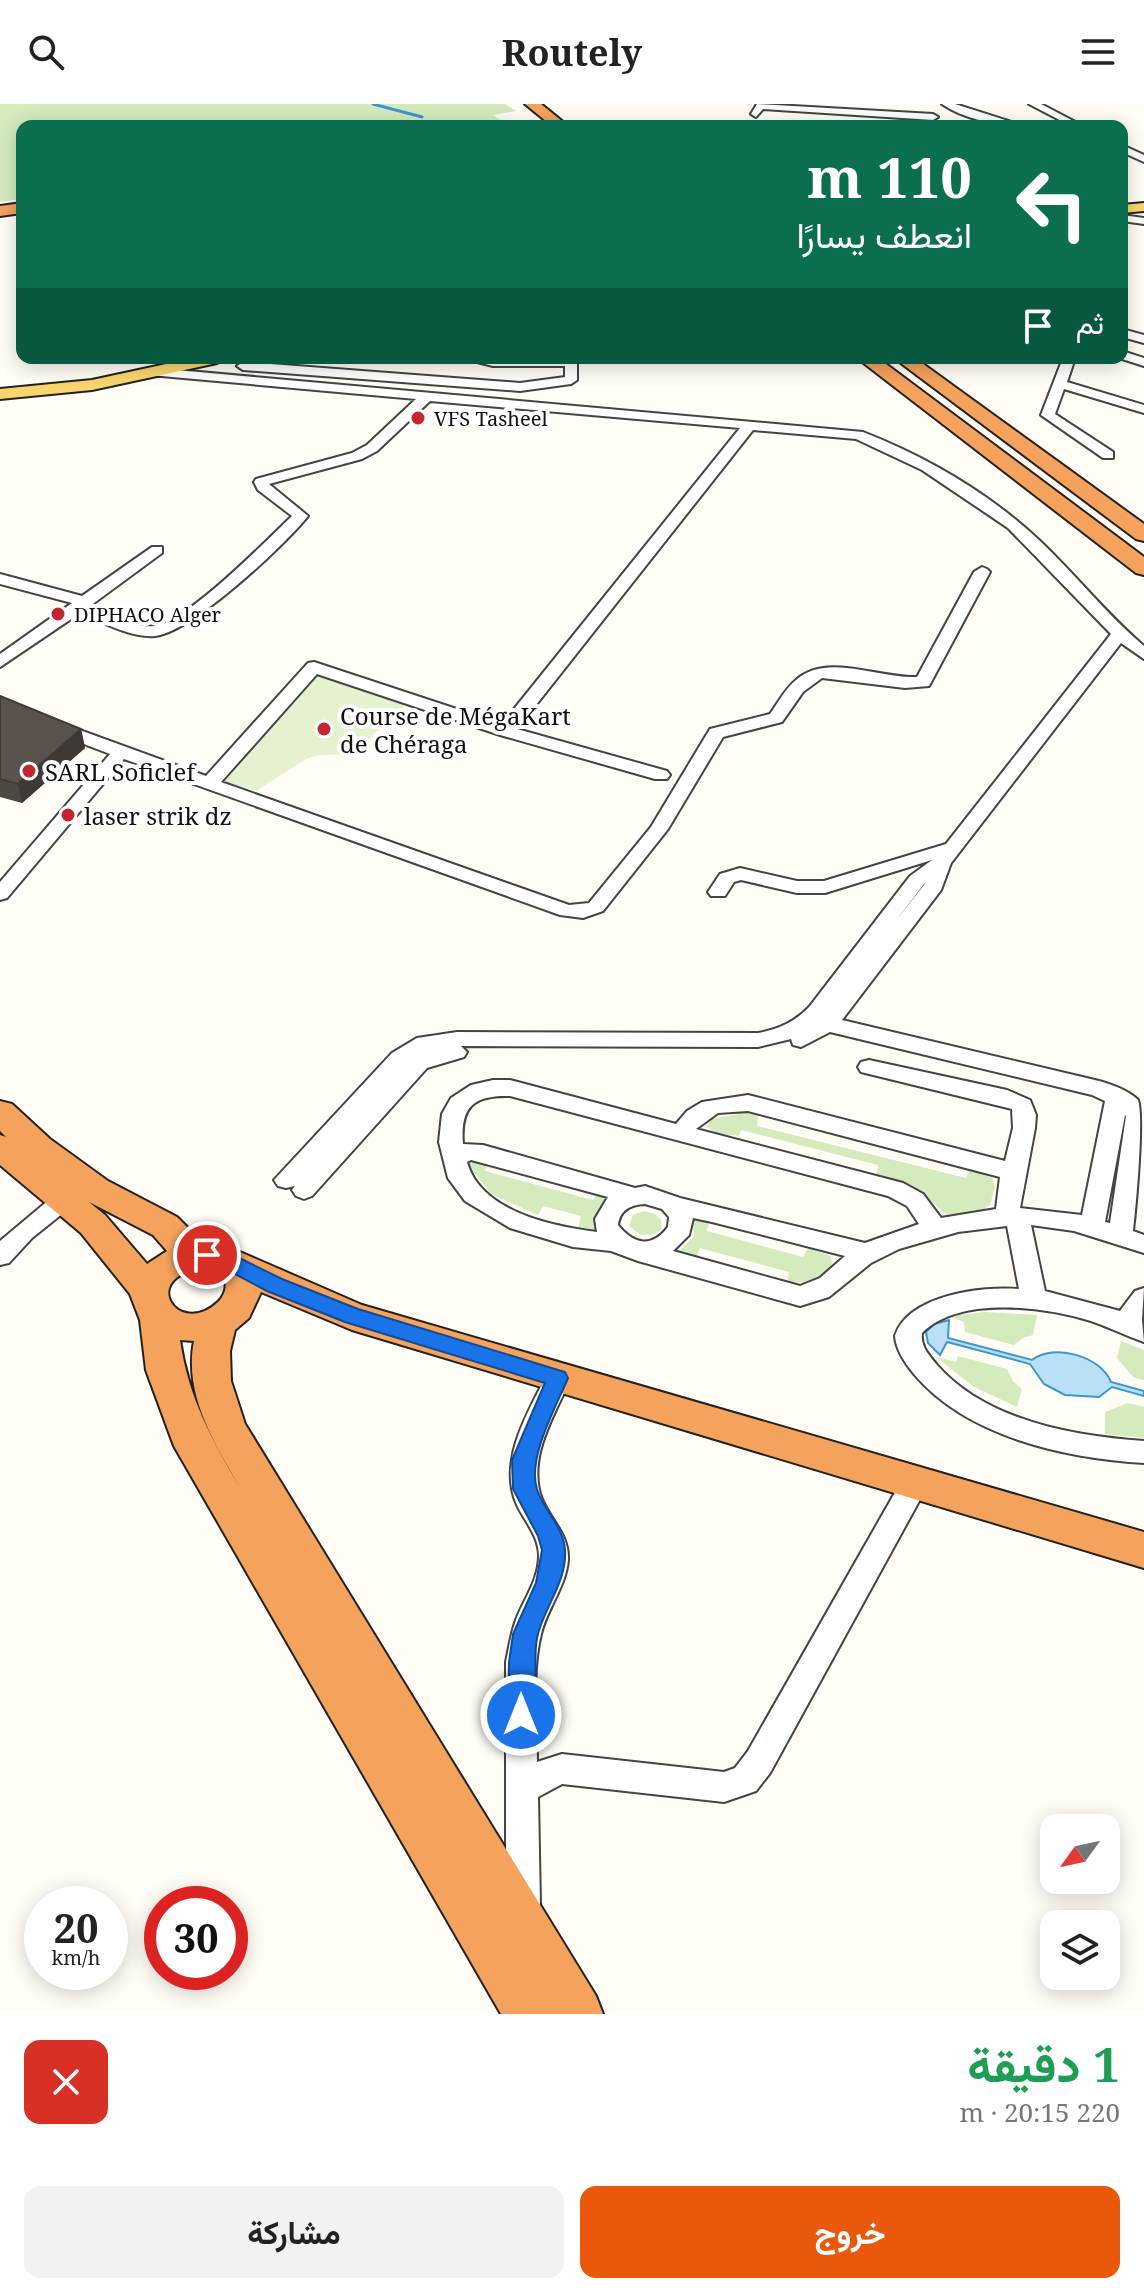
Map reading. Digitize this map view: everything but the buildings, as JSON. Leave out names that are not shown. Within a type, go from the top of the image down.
[{"type":"highway","points":[[515,104],[533,120]]},
{"type":"highway","points":[[532,104],[553,120]]},
{"type":"highway","points":[[557,104],[576,119]]},
{"type":"highway","points":[[874,364],[1144,568]]},
{"type":"highway","points":[[911,364],[1144,534]]},
{"type":"highway","points":[[0,1112],[38,1147],[96,1190],[165,1226],[194,1256]]},
{"type":"highway","points":[[0,1147],[108,1239],[168,1324],[193,1328],[219,1322]]},
{"type":"highway","points":[[529,2014],[188,1435],[165,1370],[154,1304],[160,1272],[170,1264],[194,1256],[220,1257],[352,1316],[1144,1550]]},
{"type":"highway","points":[[239,1268],[245,1286],[243,1296],[238,1306],[219,1322],[213,1334],[210,1378],[221,1416],[578,2014]]},
{"type":"main road","points":[[0,394],[65,390],[186,364]]},
{"type":"street","points":[[947,104],[995,120]]},
{"type":"street","points":[[1034,104],[1066,120]]},
{"type":"street","points":[[756,114],[760,106],[879,109],[923,120]]},
{"type":"street","points":[[208,364],[520,387],[571,380],[571,364]]},
{"type":"street","points":[[245,366],[253,364]]},
{"type":"street","points":[[1067,364],[1048,415],[1108,455]]},
{"type":"street","points":[[155,372],[858,435],[896,451],[1006,520],[1032,542],[1119,635],[1144,654]]},
{"type":"street","points":[[1061,384],[1144,409]]},
{"type":"street","points":[[0,579],[157,631],[178,621],[228,583],[301,516],[263,487],[261,482],[357,456],[372,448],[427,396]]},
{"type":"street","points":[[506,731],[748,427]]},
{"type":"street","points":[[0,662],[157,550]]},
{"type":"street","points":[[0,706],[567,911],[583,912],[596,907],[659,829],[716,733],[776,718],[802,681],[815,673],[905,683],[923,682],[982,572]]},
{"type":"street","points":[[0,592],[79,607]]},
{"type":"street","points":[[948,855],[934,886],[827,1024],[805,1039],[761,1051],[458,1051],[430,1057],[411,1071],[295,1185],[400,1058],[425,1043],[457,1039],[758,1040],[794,1030],[812,1018],[917,880],[948,855],[1119,635]]},
{"type":"street","points":[[211,782],[314,667],[506,731],[661,775]]},
{"type":"street","points":[[0,894],[121,752]]},
{"type":"street","points":[[718,892],[727,878],[740,874],[797,887],[825,887],[948,855]]},
{"type":"street","points":[[827,1024],[1117,1095],[1129,1104],[1137,1116],[1120,1235]]},
{"type":"street","points":[[869,1067],[1007,1098],[1022,1105],[1025,1121],[1005,1203],[1013,1217],[1034,1300]]},
{"type":"street","points":[[674,1206],[682,1221],[678,1237],[662,1248],[588,1241],[504,1216],[475,1196],[460,1177],[449,1138],[455,1114],[465,1096],[481,1087],[510,1088],[544,1095],[895,1189],[915,1200],[935,1228]]},
{"type":"street","points":[[1092,1226],[1117,1095]]},
{"type":"street","points":[[683,1132],[693,1116],[701,1111],[731,1102],[748,1103],[1013,1172]]},
{"type":"street","points":[[454,1158],[468,1151],[483,1153],[634,1196]]},
{"type":"street","points":[[867,1253],[674,1206],[656,1196],[624,1198],[609,1210],[606,1227],[628,1246],[800,1296],[818,1292],[867,1253],[935,1228],[1013,1217],[1047,1217],[1092,1226],[1144,1244]]},
{"type":"street","points":[[0,1256],[23,1232],[64,1200]]},
{"type":"street","points":[[1144,1298],[1135,1328],[1073,1306],[1034,1300],[979,1299],[945,1307],[920,1318],[909,1331],[908,1344],[923,1367],[949,1391],[986,1413],[1026,1430],[1071,1442],[1123,1452],[1144,1452]]},
{"type":"street","points":[[524,1923],[521,1662],[526,1634],[548,1583],[553,1550],[549,1535],[525,1489],[524,1460],[558,1378]]},
{"type":"street","points":[[523,1789],[542,1775],[562,1769],[724,1787],[745,1780],[759,1762],[915,1483]]},
{"type":"green space","points":[[0,104],[505,104],[516,111],[493,115],[500,120],[16,120],[16,200],[0,202]]},
{"type":"green space","name":"Course de MégaKart de Chéraga","points":[[317,674],[407,703],[353,754],[319,755],[306,759],[256,791],[220,780]]},
{"type":"green space","points":[[738,1111],[758,1116],[757,1126],[966,1178],[970,1170],[992,1178],[995,1187],[990,1205],[979,1212],[947,1215],[912,1185],[877,1174],[878,1165],[741,1130],[739,1136],[716,1133],[707,1127],[711,1119],[738,1114]]},
{"type":"green space","points":[[477,1161],[487,1164],[485,1171],[593,1200],[599,1191],[613,1196],[600,1211],[598,1232],[578,1228],[581,1216],[543,1206],[538,1215],[491,1194],[469,1166],[469,1163]]},
{"type":"green space","points":[[644,1211],[655,1214],[661,1220],[662,1228],[656,1234],[641,1235],[629,1226],[633,1215]]},
{"type":"green space","points":[[692,1218],[709,1222],[707,1231],[803,1257],[808,1248],[831,1256],[832,1265],[815,1283],[787,1282],[789,1272],[700,1248],[696,1257],[677,1253],[694,1236]]},
{"type":"green space","points":[[985,1312],[1037,1315],[1033,1335],[1014,1345],[965,1332],[964,1322],[948,1316]]},
{"type":"green space","points":[[1121,1341],[1144,1350],[1144,1380],[1133,1377],[1117,1358]]},
{"type":"green space","points":[[958,1356],[1007,1369],[1022,1389],[1017,1407],[974,1387],[936,1357],[956,1362]]},
{"type":"green space","points":[[1128,1403],[1144,1407],[1144,1438],[1105,1434],[1105,1412]]},
{"type":"water","points":[[949,1320],[948,1338],[1032,1360],[1052,1353],[1076,1355],[1098,1365],[1111,1382],[1144,1391],[1144,1396],[1112,1387],[1099,1397],[1065,1395],[1044,1384],[1030,1364],[947,1342],[940,1355],[928,1343],[926,1332],[934,1324]]},
{"type":"waterway","points":[[373,104],[422,117]]},
{"type":"place","name":"VFS Tasheel","points":[[418,418]]},
{"type":"place","name":"DIPHACO Alger","points":[[58,614]]},
{"type":"place","name":"Course de MégaKart de Chéraga","points":[[324,729]]},
{"type":"place","name":"SARL Soficlef","points":[[29,771]]},
{"type":"place","name":"laser strik dz","points":[[68,815]]},
{"type":"route","points":[[207,1255],[220,1257],[274,1285],[352,1316],[558,1378],[524,1460],[523,1475],[530,1505],[549,1535],[553,1550],[548,1583],[526,1634],[521,1662],[521,1715]]}]
